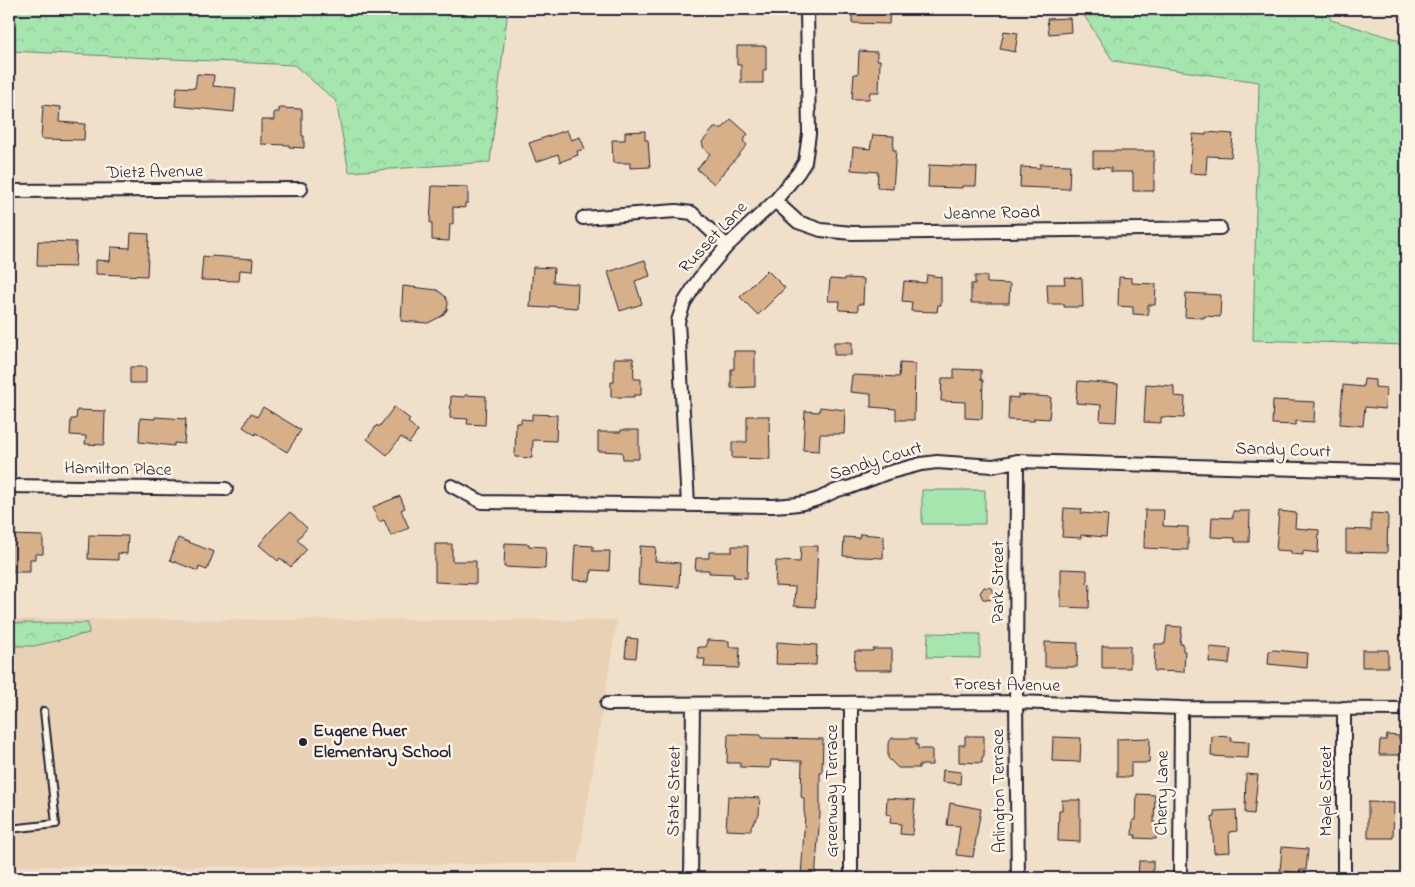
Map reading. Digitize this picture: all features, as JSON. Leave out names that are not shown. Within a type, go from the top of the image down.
[{"type":"street","name":"Russet Lane","points":[[688,505],[678,320],[690,290],[727,246],[775,200],[805,162],[809,134],[807,9]]},
{"type":"street","name":"Dietz Avenue","points":[[9,190],[75,192],[301,189]]},
{"type":"street","name":"Jeanne Road","points":[[775,200],[798,222],[821,230],[852,233],[1220,228]]},
{"type":"street","points":[[582,218],[676,212],[692,214],[727,246]]},
{"type":"street","name":"Sandy Court","points":[[452,486],[482,502],[794,506],[819,499],[842,488],[848,488],[888,473],[921,464],[937,462],[993,466],[1017,461],[1406,472]]},
{"type":"street","name":"Park Street","points":[[1016,702],[1017,461]]},
{"type":"street","name":"Hamilton Place","points":[[9,486],[226,489]]},
{"type":"street","name":"Forest Avenue","points":[[607,704],[1016,702],[1181,708],[1406,709]]},
{"type":"street","name":"Arlington Terrace","points":[[1016,702],[1018,878]]},
{"type":"street","name":"State Street","points":[[691,878],[693,704]]},
{"type":"street","name":"Greenway Terrace","points":[[851,704],[851,878]]},
{"type":"street","name":"Cherry Lane","points":[[1180,878],[1181,708]]},
{"type":"street","name":"Maple Street","points":[[1344,708],[1344,876]]},
{"type":"lane","points":[[9,829],[56,824],[44,712]]},
{"type":"shaded area","name":"Eugene Auer Elementary School","points":[[9,619],[617,620],[578,863],[172,867],[9,866]]},
{"type":"green space","points":[[9,9],[508,9],[490,162],[349,172],[336,101],[294,65],[9,51]]},
{"type":"green space","points":[[1080,9],[1221,9],[1230,13],[1243,9],[1326,9],[1331,20],[1396,39],[1406,46],[1406,345],[1253,340],[1259,82],[1113,61]]},
{"type":"green space","points":[[922,490],[985,490],[985,524],[922,524]]},
{"type":"green space","points":[[9,623],[88,623],[89,633],[34,646],[9,646]]},
{"type":"green space","points":[[928,633],[980,634],[980,658],[927,657]]},
{"type":"building","points":[[852,9],[890,9],[889,24],[852,23]]},
{"type":"building","points":[[1070,18],[1071,32],[1049,34],[1047,19]]},
{"type":"building","points":[[1004,31],[1018,33],[1015,52],[1000,49]]},
{"type":"building","points":[[737,46],[766,46],[766,70],[763,70],[763,83],[741,83],[741,65],[737,65]]},
{"type":"building","points":[[859,51],[877,52],[877,60],[880,60],[879,92],[870,92],[869,99],[852,99],[854,74],[858,74]]},
{"type":"building","points":[[197,74],[214,75],[213,86],[236,88],[234,112],[175,106],[177,87],[195,88]]},
{"type":"building","points":[[43,105],[60,107],[59,122],[85,124],[84,140],[41,139]]},
{"type":"building","points":[[279,108],[302,109],[304,148],[289,147],[289,145],[261,144],[261,120],[274,120],[274,112],[279,112]]},
{"type":"building","points":[[731,119],[748,134],[743,141],[747,145],[714,184],[697,169],[710,154],[704,149],[702,142],[714,128],[723,128]]},
{"type":"building","points":[[567,130],[571,140],[580,137],[585,149],[577,151],[578,155],[560,162],[558,154],[536,162],[529,143]]},
{"type":"building","points":[[645,131],[645,140],[648,140],[650,167],[630,168],[630,163],[613,163],[612,140],[625,140],[625,132]]},
{"type":"building","points":[[1206,132],[1233,134],[1231,157],[1207,156],[1206,174],[1190,173],[1193,134],[1206,135]]},
{"type":"building","points":[[873,135],[894,136],[893,150],[896,150],[893,189],[877,188],[878,172],[851,170],[853,147],[870,149]]},
{"type":"building","points":[[1093,151],[1154,151],[1154,191],[1133,191],[1133,172],[1111,172],[1111,168],[1093,167]]},
{"type":"building","points":[[1040,164],[1070,165],[1069,189],[1020,187],[1021,167],[1040,168]]},
{"type":"building","points":[[929,165],[977,167],[976,186],[962,186],[962,188],[928,187]]},
{"type":"building","points":[[432,186],[468,187],[468,203],[465,203],[465,208],[453,207],[453,224],[450,224],[449,241],[432,240],[432,223],[430,223]]},
{"type":"building","points":[[131,233],[149,234],[147,276],[96,274],[96,260],[110,261],[111,247],[130,248]]},
{"type":"building","points":[[38,241],[76,242],[75,267],[37,266]]},
{"type":"building","points":[[203,256],[253,259],[252,271],[240,270],[239,281],[201,280]]},
{"type":"building","points":[[645,260],[650,276],[635,281],[642,304],[620,311],[608,272]]},
{"type":"building","points":[[533,267],[554,268],[553,282],[578,284],[577,308],[530,307]]},
{"type":"building","points":[[767,270],[785,288],[758,315],[740,297]]},
{"type":"building","points":[[927,275],[941,277],[941,305],[938,305],[937,312],[911,311],[912,302],[902,301],[904,281],[926,283]]},
{"type":"building","points":[[975,276],[987,276],[987,283],[1010,284],[1009,303],[971,303],[971,284],[975,284]]},
{"type":"building","points":[[1064,277],[1082,278],[1083,307],[1064,307],[1064,304],[1048,304],[1047,284],[1065,284]]},
{"type":"building","points":[[1119,277],[1132,278],[1132,283],[1156,284],[1155,305],[1148,305],[1148,315],[1133,314],[1133,307],[1118,306]]},
{"type":"building","points":[[845,278],[864,279],[863,304],[858,304],[858,311],[839,310],[840,301],[828,301],[830,279],[845,280]]},
{"type":"building","points":[[403,286],[437,290],[445,296],[448,303],[447,310],[442,316],[428,323],[401,321]]},
{"type":"building","points":[[1186,293],[1221,295],[1220,317],[1185,317]]},
{"type":"building","points":[[834,342],[852,342],[852,355],[834,355]]},
{"type":"building","points":[[734,351],[755,351],[755,387],[731,388],[731,369],[734,369]]},
{"type":"building","points":[[614,358],[633,358],[634,379],[641,379],[641,395],[634,395],[634,397],[611,397],[611,382],[614,382]]},
{"type":"building","points":[[900,363],[915,364],[914,420],[896,420],[896,409],[871,407],[871,394],[850,392],[852,375],[899,377]]},
{"type":"building","points":[[130,367],[146,367],[146,383],[130,383]]},
{"type":"building","points":[[954,369],[981,370],[981,380],[983,380],[982,419],[965,418],[965,402],[941,401],[942,378],[954,378]]},
{"type":"building","points":[[1364,379],[1375,380],[1375,387],[1386,388],[1385,409],[1365,407],[1363,426],[1340,424],[1343,385],[1363,387]]},
{"type":"building","points":[[1078,381],[1118,384],[1116,422],[1100,421],[1101,405],[1076,403]]},
{"type":"building","points":[[1146,384],[1174,386],[1174,396],[1185,397],[1184,418],[1161,417],[1161,423],[1144,422]]},
{"type":"building","points":[[465,395],[486,396],[485,425],[467,424],[468,419],[450,418],[451,396],[465,397]]},
{"type":"building","points":[[1018,395],[1051,397],[1049,419],[1034,418],[1034,421],[1008,420],[1009,397],[1018,398]]},
{"type":"building","points":[[1273,400],[1315,402],[1314,422],[1296,421],[1296,425],[1272,424]]},
{"type":"building","points":[[263,407],[301,430],[287,452],[243,427],[251,413],[257,417]]},
{"type":"building","points":[[394,407],[410,419],[408,422],[418,431],[409,443],[401,437],[387,455],[367,439]]},
{"type":"building","points":[[820,407],[845,410],[844,434],[820,434],[819,451],[803,450],[805,411],[819,412]]},
{"type":"building","points":[[77,410],[105,411],[104,445],[85,444],[86,436],[70,435],[71,419],[76,419]]},
{"type":"building","points":[[532,414],[557,415],[556,441],[533,440],[532,458],[515,457],[516,423],[521,423],[521,419],[532,420]]},
{"type":"building","points":[[747,416],[769,416],[770,459],[732,458],[732,442],[747,442]]},
{"type":"building","points":[[155,417],[186,419],[184,444],[174,443],[174,446],[139,442],[140,418],[155,419]]},
{"type":"building","points":[[621,430],[639,430],[639,459],[623,459],[622,452],[598,451],[598,432],[621,432]]},
{"type":"building","points":[[400,496],[405,508],[401,510],[409,528],[391,536],[384,520],[379,522],[373,507]]},
{"type":"building","points":[[1064,508],[1082,509],[1081,513],[1108,515],[1106,537],[1081,535],[1081,538],[1062,537]]},
{"type":"building","points":[[1145,510],[1164,510],[1163,526],[1188,527],[1188,550],[1144,548]]},
{"type":"building","points":[[1233,511],[1250,511],[1249,542],[1235,542],[1235,538],[1211,537],[1212,517],[1233,518]]},
{"type":"building","points":[[1279,511],[1296,513],[1295,528],[1319,530],[1318,553],[1303,551],[1303,555],[1291,554],[1291,551],[1276,550]]},
{"type":"building","points":[[290,512],[307,528],[297,540],[307,549],[291,567],[280,558],[278,561],[259,545]]},
{"type":"building","points":[[1371,513],[1388,514],[1387,553],[1346,552],[1346,529],[1371,530]]},
{"type":"building","points":[[860,534],[884,536],[883,558],[843,556],[844,537],[859,538]]},
{"type":"building","points":[[9,535],[43,536],[43,554],[35,554],[35,559],[30,559],[30,572],[9,572]]},
{"type":"building","points":[[89,535],[128,536],[127,554],[118,553],[118,560],[88,559]]},
{"type":"building","points":[[178,538],[214,552],[207,570],[199,567],[198,571],[170,560]]},
{"type":"building","points":[[505,543],[546,547],[545,569],[504,567]]},
{"type":"building","points":[[435,544],[452,544],[452,561],[476,561],[476,584],[435,582]]},
{"type":"building","points":[[575,545],[593,546],[593,551],[610,551],[609,571],[592,570],[590,581],[573,580]]},
{"type":"building","points":[[640,546],[656,547],[655,561],[680,563],[679,587],[638,584]]},
{"type":"building","points":[[732,546],[748,546],[747,578],[733,577],[734,574],[709,573],[709,570],[695,570],[696,558],[709,558],[709,552],[732,552]]},
{"type":"building","points":[[801,546],[818,546],[815,607],[794,606],[795,587],[775,586],[776,561],[800,562]]},
{"type":"building","points":[[1061,569],[1087,570],[1087,583],[1090,584],[1089,608],[1061,607]]},
{"type":"building","points":[[984,587],[992,588],[995,594],[990,600],[983,599],[980,593]]},
{"type":"building","points":[[1167,626],[1182,627],[1180,644],[1183,644],[1183,651],[1185,651],[1184,672],[1154,671],[1155,644],[1165,644]]},
{"type":"building","points":[[627,638],[638,639],[636,658],[625,657]]},
{"type":"building","points":[[707,640],[729,641],[729,647],[740,647],[739,668],[704,667],[705,659],[698,659],[698,647],[706,647]]},
{"type":"building","points":[[777,642],[817,645],[816,665],[776,664]]},
{"type":"building","points":[[1045,642],[1078,643],[1077,667],[1045,667]]},
{"type":"building","points":[[1102,646],[1130,646],[1130,668],[1102,668]]},
{"type":"building","points":[[1210,647],[1231,649],[1229,664],[1209,662]]},
{"type":"building","points":[[873,649],[892,649],[892,670],[854,670],[855,651],[873,651]]},
{"type":"building","points":[[1362,650],[1388,650],[1388,667],[1362,667]]},
{"type":"building","points":[[1269,651],[1308,653],[1307,668],[1268,664]]},
{"type":"building","points":[[728,734],[761,735],[761,738],[823,739],[815,878],[801,877],[805,814],[804,798],[801,797],[802,761],[771,760],[770,768],[740,767],[740,763],[727,763]]},
{"type":"building","points":[[1387,735],[1399,736],[1399,739],[1406,740],[1406,755],[1379,755],[1380,740],[1386,740]]},
{"type":"building","points":[[965,736],[984,736],[984,757],[982,757],[982,763],[959,762],[959,745],[965,745]]},
{"type":"building","points":[[1212,736],[1232,737],[1231,741],[1249,742],[1248,758],[1211,756]]},
{"type":"building","points":[[1053,737],[1081,738],[1080,762],[1052,761]]},
{"type":"building","points":[[892,738],[916,738],[918,749],[932,749],[932,765],[919,765],[919,768],[898,768],[888,758],[888,743]]},
{"type":"building","points":[[1150,738],[1149,763],[1131,763],[1131,777],[1117,777],[1117,739]]},
{"type":"building","points":[[943,770],[961,772],[960,784],[942,782]]},
{"type":"building","points":[[1246,774],[1258,775],[1254,814],[1245,813]]},
{"type":"building","points":[[1137,794],[1155,795],[1154,823],[1156,823],[1156,839],[1135,838],[1136,835],[1132,835],[1133,820],[1136,820]]},
{"type":"building","points":[[728,796],[760,798],[759,815],[751,826],[751,831],[726,830]]},
{"type":"building","points":[[887,798],[915,800],[912,835],[900,834],[901,824],[890,823],[891,815],[886,814]]},
{"type":"building","points":[[1062,800],[1080,800],[1080,842],[1058,841],[1059,810],[1062,810]]},
{"type":"building","points":[[1368,802],[1394,803],[1393,838],[1368,838]]},
{"type":"building","points":[[950,803],[981,809],[973,857],[956,855],[960,826],[947,825]]},
{"type":"building","points":[[1236,810],[1237,831],[1229,832],[1230,852],[1214,853],[1212,817],[1215,817],[1214,811]]},
{"type":"building","points":[[1282,847],[1308,849],[1306,870],[1300,870],[1300,873],[1280,871]]},
{"type":"building","points":[[1139,861],[1153,861],[1153,878],[1138,878]]},
{"type":"place","name":"Eugene Auer Elementary School","points":[[303,742]]}]
